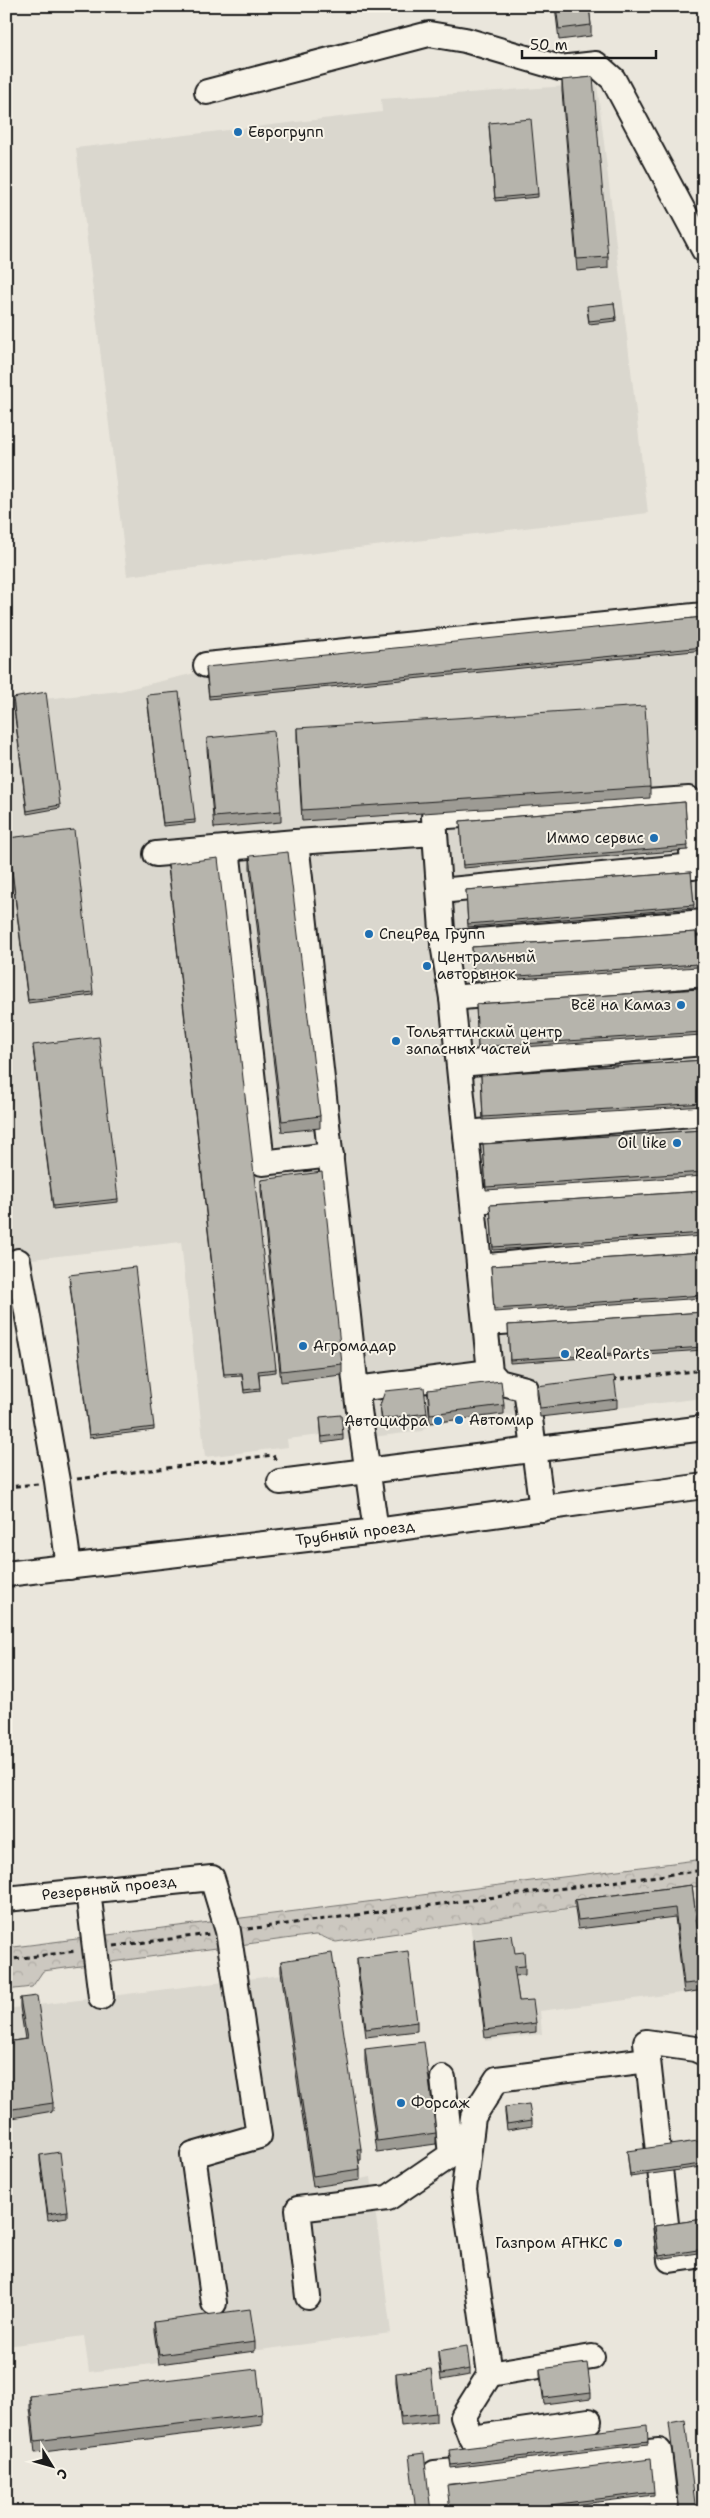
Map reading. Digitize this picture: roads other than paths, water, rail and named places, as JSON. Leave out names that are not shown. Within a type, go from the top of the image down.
[{"type":"street","points":[[207,92],[429,34],[465,40],[560,68],[596,64],[613,79],[704,250]]},
{"type":"street","points":[[206,664],[704,615]]},
{"type":"street","points":[[440,891],[699,866],[689,799],[434,817],[444,944],[452,998],[490,1372],[499,1382],[526,1389],[542,1509]]},
{"type":"street","points":[[156,854],[435,833]]},
{"type":"street","points":[[296,842],[356,1389],[376,1530]]},
{"type":"street","points":[[227,848],[262,1163],[331,1155]]},
{"type":"street","points":[[444,944],[704,922]]},
{"type":"street","points":[[452,998],[704,974]]},
{"type":"street","points":[[459,1064],[704,1043]]},
{"type":"street","points":[[466,1133],[704,1113]]},
{"type":"street","points":[[473,1201],[704,1183]]},
{"type":"street","points":[[480,1267],[704,1244]]},
{"type":"street","points":[[18,1261],[57,1481],[69,1567]]},
{"type":"street","points":[[486,1323],[704,1308]]},
{"type":"street","points":[[356,1389],[490,1372]]},
{"type":"street","points":[[283,1481],[704,1428]]},
{"type":"street","name":"Трубный проезд","points":[[6,1574],[376,1530],[704,1486]]},
{"type":"street","name":"Резервный проезд","points":[[6,1899],[212,1878],[228,1931],[259,2136],[193,2155],[214,2303]]},
{"type":"street","points":[[88,1891],[101,1997]]},
{"type":"street","points":[[589,2421],[471,2438],[463,2416],[490,2374],[464,2190],[472,2117],[497,2079],[647,2051],[695,2049],[704,2053]]},
{"type":"street","points":[[647,2051],[670,2260],[704,2255]]},
{"type":"street","points":[[308,2297],[298,2209],[388,2198],[450,2155],[442,2078]]},
{"type":"street","points":[[490,2374],[592,2357]]},
{"type":"street","points":[[440,2512],[435,2473],[659,2451],[666,2506],[564,2512]]},
{"type":"place","name":"Еврогрупп","points":[[238,132]]},
{"type":"place","name":"Иммо сервис","points":[[654,838]]},
{"type":"place","name":"СпецРвд Групп","points":[[369,934]]},
{"type":"place","name":"Центральный авторынок","points":[[427,966]]},
{"type":"place","name":"Всё на Камаз","points":[[681,1005]]},
{"type":"place","name":"Тольяттинский центр запасных частей","points":[[396,1041]]},
{"type":"place","name":"Oil like","points":[[677,1143]]},
{"type":"place","name":"Агромадар","points":[[303,1346]]},
{"type":"place","name":"Real Parts","points":[[565,1354]]},
{"type":"place","name":"Автомир","points":[[459,1420]]},
{"type":"place","name":"Автоцифра","points":[[438,1421]]},
{"type":"place","name":"Форсаж","points":[[401,2103]]},
{"type":"place","name":"Газпром АГНКС","points":[[618,2243]]}]
